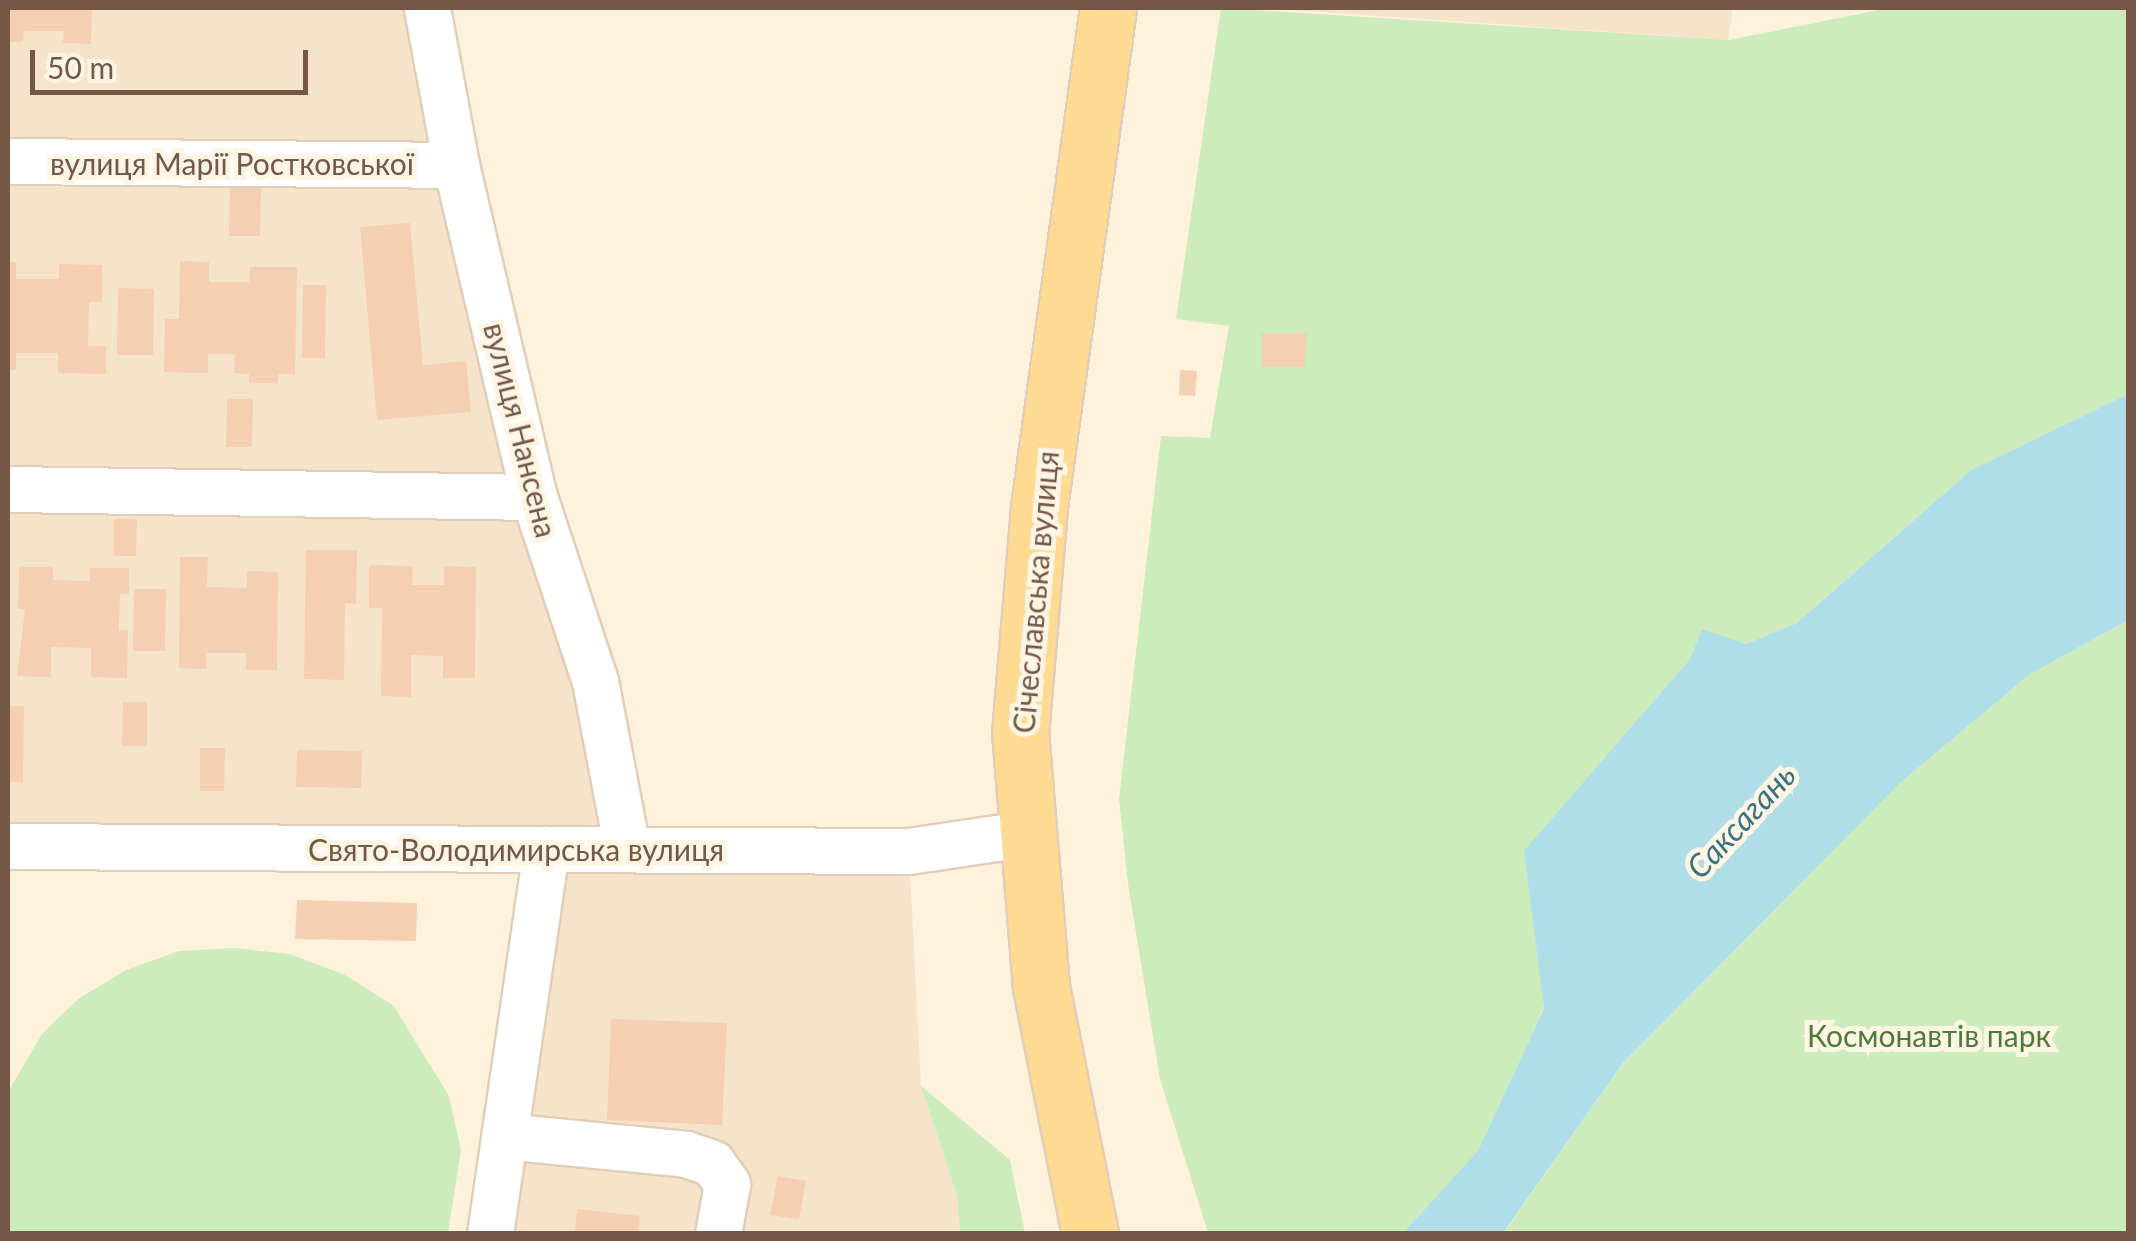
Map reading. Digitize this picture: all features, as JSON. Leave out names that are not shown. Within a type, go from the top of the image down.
[{"type":"main road","name":"Січеславська вулиця","points":[[1090,1234],[1049,1042],[1024,834],[1023,650],[1108,8]]},
{"type":"street","name":"вулиця Нансена","points":[[427,8],[456,165],[534,496],[595,680],[627,849]]},
{"type":"street","name":"вулиця Марії Ростковської","points":[[8,161],[456,165]]},
{"type":"street","points":[[8,490],[534,496]]},
{"type":"street","name":"Свято-Володимирська вулиця","points":[[8,846],[909,851],[1024,834]]},
{"type":"street","points":[[490,1234],[546,849]]},
{"type":"street","points":[[504,1136],[686,1154],[712,1163],[727,1184],[718,1234]]},
{"type":"shaded area","points":[[8,8],[427,8],[627,849],[909,851],[921,1086],[957,1196],[960,1233],[490,1233],[546,850],[8,846]]},
{"type":"shaded area","points":[[1263,8],[1733,8],[1728,40]]},
{"type":"green space","points":[[1221,8],[1728,40],[1889,8],[2128,8],[2128,394],[1971,470],[1797,623],[1746,644],[1702,630],[1690,659],[1525,851],[1544,1007],[1478,1152],[1403,1233],[1208,1233],[1160,1079],[1128,884],[1119,799],[1161,436],[1210,438],[1229,326],[1176,319]]},
{"type":"green space","name":"Космонавтів парк","points":[[2128,620],[2128,1233],[1503,1234],[1623,1063],[1900,783],[2030,674]]},
{"type":"green space","points":[[234,948],[290,954],[345,975],[393,1005],[449,1096],[461,1150],[448,1233],[8,1233],[9,1090],[42,1034],[78,999],[126,970],[179,951]]},
{"type":"green space","points":[[921,1086],[1010,1160],[1025,1233],[960,1233],[957,1196]]},
{"type":"water","name":"Саксагань","points":[[2128,394],[2128,620],[2030,674],[1900,783],[1623,1063],[1503,1233],[1403,1233],[1478,1151],[1544,1008],[1524,851],[1690,659],[1702,629],[1746,644],[1797,623],[1971,470]]},
{"type":"building","points":[[8,8],[92,8],[91,44],[63,43],[64,31],[24,31],[23,42],[8,42]]},
{"type":"building","points":[[230,186],[261,186],[260,236],[229,236]]},
{"type":"building","points":[[410,223],[423,365],[466,361],[471,412],[377,420],[360,227]]},
{"type":"building","points":[[180,261],[209,262],[209,282],[249,282],[250,267],[297,267],[295,374],[278,374],[278,383],[249,383],[249,374],[234,373],[235,354],[208,354],[208,373],[164,372],[165,319],[179,319]]},
{"type":"building","points":[[8,262],[16,262],[16,279],[59,279],[59,264],[102,265],[102,302],[89,302],[88,346],[106,346],[106,374],[58,373],[58,353],[16,353],[16,370],[8,370]]},
{"type":"building","points":[[303,285],[326,285],[325,358],[302,358]]},
{"type":"building","points":[[118,288],[154,289],[153,355],[117,355]]},
{"type":"building","points":[[1262,333],[1306,333],[1305,367],[1262,367]]},
{"type":"building","points":[[1180,370],[1197,371],[1195,396],[1179,395]]},
{"type":"building","points":[[227,399],[253,399],[252,447],[226,447]]},
{"type":"building","points":[[114,519],[137,519],[136,556],[114,556]]},
{"type":"building","points":[[306,550],[357,550],[356,604],[345,603],[344,680],[304,679]]},
{"type":"building","points":[[180,557],[208,557],[207,587],[247,588],[247,571],[278,572],[277,670],[246,670],[246,653],[206,653],[206,669],[179,668]]},
{"type":"building","points":[[369,565],[413,566],[412,585],[444,585],[444,566],[476,567],[475,678],[443,678],[443,656],[411,655],[411,697],[381,696],[382,608],[369,608]]},
{"type":"building","points":[[19,567],[53,567],[53,580],[90,581],[90,568],[129,568],[129,594],[120,594],[119,630],[128,630],[127,678],[91,677],[91,648],[51,647],[51,677],[17,676],[25,609],[18,609]]},
{"type":"building","points":[[134,589],[166,589],[165,651],[133,651]]},
{"type":"building","points":[[123,702],[147,702],[147,746],[122,746]]},
{"type":"building","points":[[8,706],[24,706],[23,782],[8,782]]},
{"type":"building","points":[[200,748],[225,748],[224,791],[200,791]]},
{"type":"building","points":[[297,750],[362,751],[361,788],[296,787]]},
{"type":"building","points":[[297,900],[417,903],[416,941],[295,939]]},
{"type":"building","points":[[611,1019],[727,1023],[722,1125],[607,1120]]},
{"type":"building","points":[[778,1176],[806,1181],[799,1219],[770,1215]]},
{"type":"building","points":[[577,1209],[640,1216],[638,1234],[575,1234]]}]
